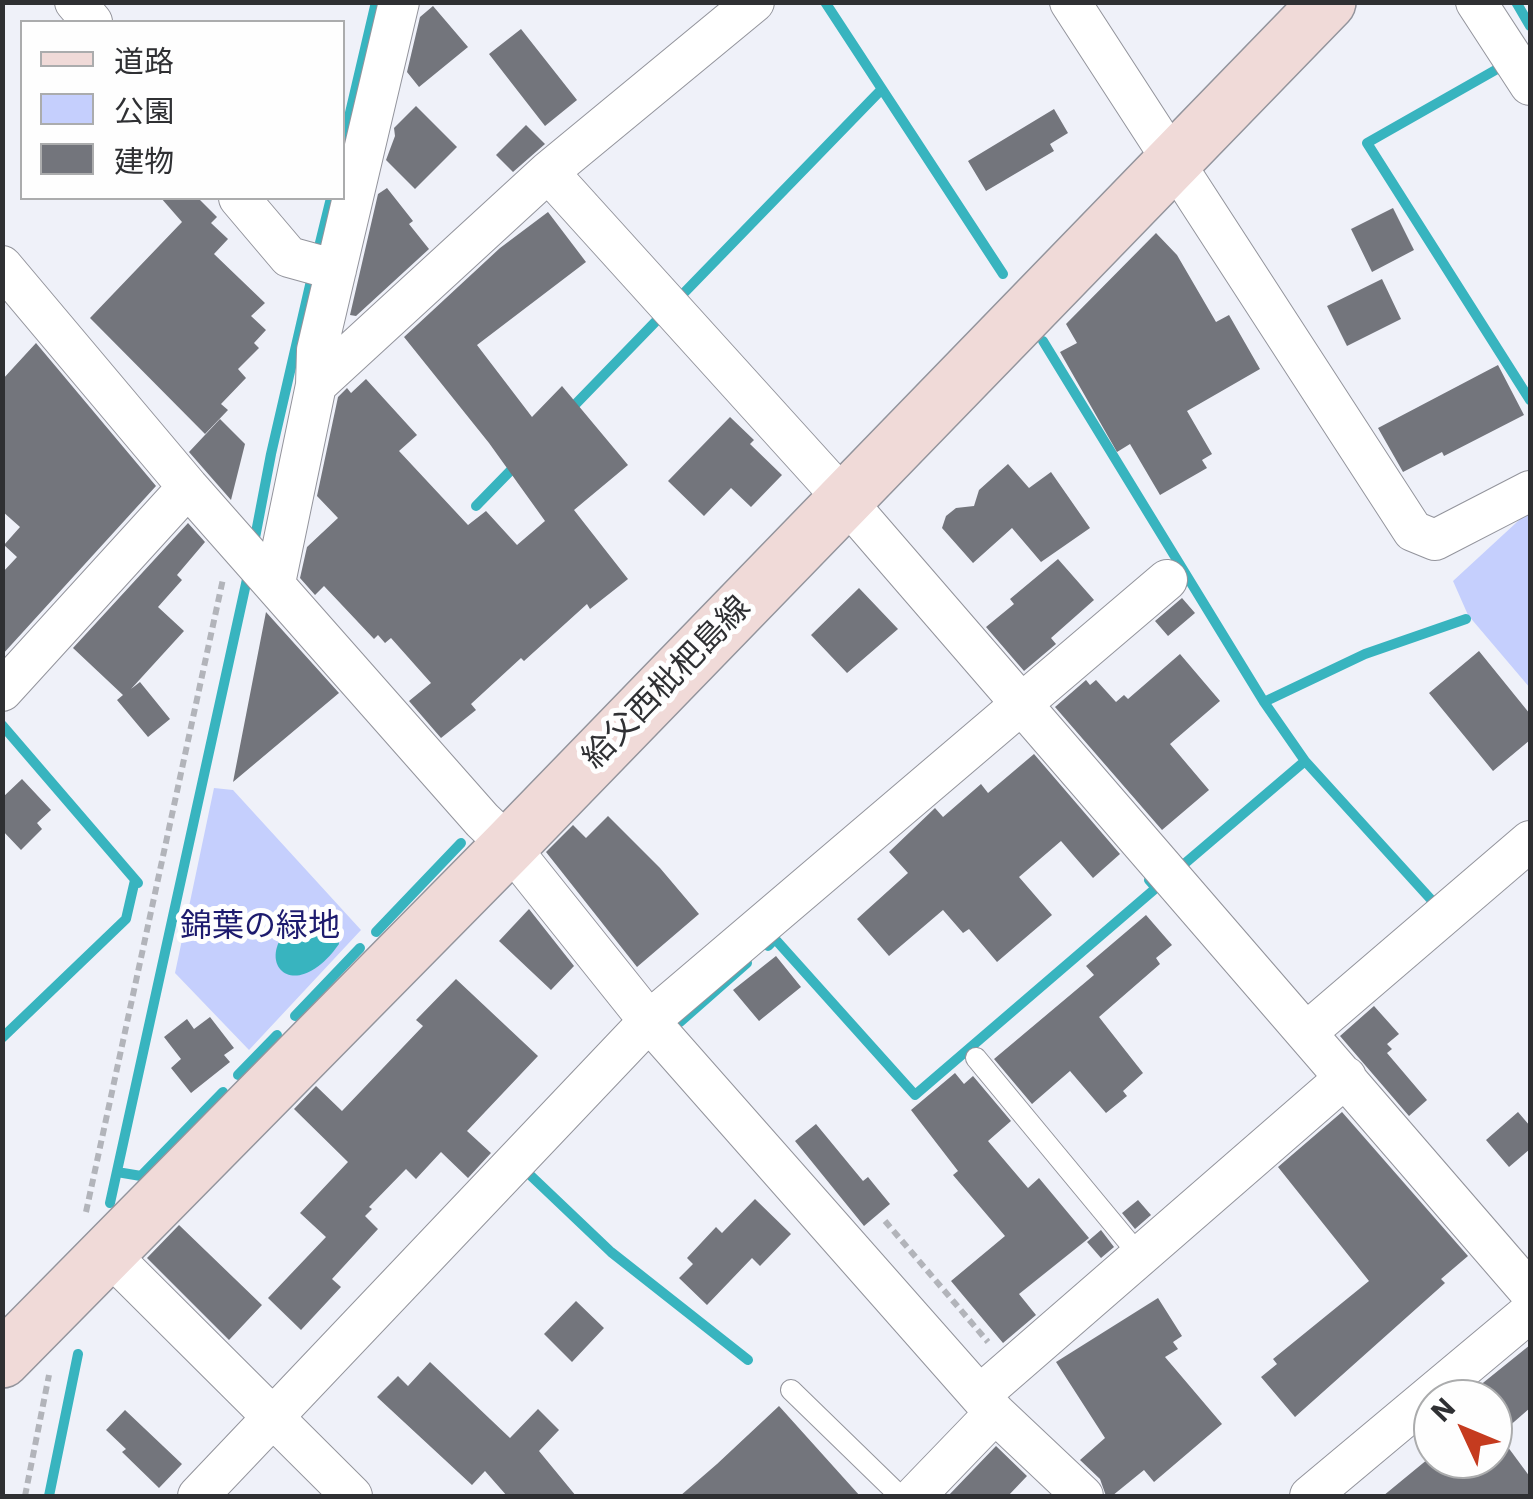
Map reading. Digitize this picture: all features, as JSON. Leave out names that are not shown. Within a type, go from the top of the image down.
[{"type":"main road","name":"給父西枇杷島線","points":[[19,1344],[97,1236],[510,846],[1328,2]]},
{"type":"street","points":[[345,180],[399,2]]},
{"type":"street","points":[[316,385],[548,172],[754,2]]},
{"type":"street","points":[[1070,2],[1413,531],[1435,540],[1530,491]]},
{"type":"street","points":[[1476,2],[1530,85]]},
{"type":"street","points":[[548,172],[845,500],[1530,1292]]},
{"type":"street","points":[[241,200],[319,266]]},
{"type":"street","points":[[271,578],[316,385],[319,266],[339,200]]},
{"type":"street","points":[[2,266],[188,487],[482,820],[510,846],[650,1021],[988,1404],[1082,1496]]},
{"type":"street","points":[[2,691],[188,487]]},
{"type":"street","points":[[198,1496],[650,1021],[1167,580]]},
{"type":"street","points":[[1307,1032],[1530,841]]},
{"type":"street","points":[[915,1496],[988,1404],[1011,1368],[1346,1076]]},
{"type":"street","points":[[97,1236],[272,1419],[352,1496]]},
{"type":"street","points":[[1310,1496],[1530,1312]]},
{"type":"lane","points":[[976,1058],[1140,1256]]},
{"type":"lane","points":[[791,1390],[900,1496]]},
{"type":"path","points":[[97,1236],[234,538]]},
{"type":"path","points":[[884,1221],[1011,1368]]},
{"type":"path","points":[[19,1344],[53,1352],[25,1496]]},
{"type":"green space","points":[[1530,510],[1530,688],[1468,615],[1453,581]]},
{"type":"green space","name":"錦葉の緑地","points":[[214,788],[233,790],[361,930],[249,1050],[175,973]]},
{"type":"shaded area","points":[[305,914],[327,923],[339,944],[321,964],[305,974],[291,975],[281,970],[276,959],[277,946],[287,930]]},
{"type":"building","points":[[433,6],[468,47],[419,87],[407,72],[420,17]]},
{"type":"building","points":[[521,29],[577,100],[545,126],[489,54]]},
{"type":"building","points":[[416,106],[457,147],[415,189],[386,160],[394,128]]},
{"type":"building","points":[[1054,109],[1068,133],[1050,144],[1054,151],[986,191],[968,161]]},
{"type":"building","points":[[526,125],[545,144],[513,172],[496,155]]},
{"type":"building","points":[[387,188],[429,249],[356,316],[350,315],[378,194]]},
{"type":"building","points":[[163,200],[200,200],[217,217],[211,223],[228,239],[214,254],[265,303],[251,316],[266,330],[254,343],[259,348],[238,369],[246,378],[221,404],[228,410],[205,434],[90,318],[182,222]]},
{"type":"building","points":[[1393,208],[1414,250],[1372,272],[1351,229]]},
{"type":"building","points":[[548,212],[586,262],[477,345],[532,417],[562,386],[628,465],[574,510],[628,579],[590,609],[587,604],[524,661],[521,658],[471,704],[476,710],[441,738],[409,701],[431,683],[391,638],[385,643],[378,635],[374,639],[324,586],[315,595],[300,578],[307,547],[338,518],[317,496],[338,397],[347,388],[351,393],[366,379],[417,435],[399,451],[468,525],[486,511],[517,545],[545,521],[404,337],[500,248]]},
{"type":"building","points":[[1156,233],[1177,255],[1216,322],[1229,315],[1260,369],[1187,411],[1212,454],[1202,460],[1207,468],[1160,495],[1130,444],[1117,452],[1060,352],[1077,343],[1066,324]]},
{"type":"building","points":[[1382,279],[1401,319],[1347,346],[1327,306]]},
{"type":"building","points":[[36,343],[156,486],[2,655],[2,573],[17,557],[4,545],[20,527],[2,511],[2,380]]},
{"type":"building","points":[[1498,365],[1524,415],[1403,472],[1378,428]]},
{"type":"building","points":[[730,417],[754,440],[750,444],[782,475],[751,507],[731,488],[704,516],[668,481]]},
{"type":"building","points":[[220,419],[245,444],[231,500],[189,452]]},
{"type":"building","points":[[1008,464],[1029,488],[1051,472],[1090,528],[1041,562],[1012,528],[973,563],[942,528],[946,516],[956,508],[974,506],[979,490]]},
{"type":"building","points":[[188,523],[205,542],[177,575],[182,580],[158,607],[184,631],[131,689],[140,682],[170,719],[148,737],[117,700],[123,695],[73,648]]},
{"type":"building","points":[[1058,559],[1094,600],[1051,638],[1056,644],[1024,671],[986,627],[1014,604],[1010,599]]},
{"type":"building","points":[[859,588],[898,629],[847,673],[811,635]]},
{"type":"building","points":[[1182,598],[1195,613],[1168,636],[1155,621]]},
{"type":"building","points":[[266,612],[339,693],[233,782]]},
{"type":"building","points":[[1479,651],[1530,714],[1530,740],[1493,771],[1429,693]]},
{"type":"building","points":[[1180,654],[1220,701],[1170,744],[1209,790],[1162,830],[1055,707],[1086,680],[1090,685],[1096,680],[1116,702],[1124,695],[1128,699]]},
{"type":"building","points":[[1034,754],[1120,854],[1093,878],[1061,841],[1019,877],[1052,915],[997,962],[969,929],[963,933],[943,910],[889,956],[857,919],[908,873],[889,852],[935,808],[943,817],[981,784],[988,793]]},
{"type":"building","points":[[22,779],[51,810],[37,823],[42,829],[21,850],[2,830],[2,798]]},
{"type":"building","points":[[608,816],[699,914],[637,967],[546,852],[573,825],[586,838]]},
{"type":"building","points":[[529,909],[574,966],[551,990],[499,941]]},
{"type":"building","points":[[1146,915],[1172,945],[1156,958],[1160,964],[1099,1017],[1143,1073],[1123,1091],[1127,1096],[1106,1113],[1070,1071],[1032,1104],[994,1059],[1094,975],[1086,966]]},
{"type":"building","points":[[776,956],[801,987],[759,1021],[733,990]]},
{"type":"building","points":[[456,979],[538,1056],[467,1131],[491,1153],[468,1178],[441,1152],[416,1179],[406,1169],[369,1207],[372,1209],[365,1216],[378,1229],[332,1279],[341,1287],[301,1330],[268,1298],[326,1237],[300,1213],[348,1162],[294,1109],[316,1086],[342,1111],[423,1026],[416,1020]]},
{"type":"building","points":[[1374,1006],[1399,1034],[1387,1044],[1392,1049],[1387,1053],[1427,1100],[1409,1116],[1340,1036]]},
{"type":"building","points":[[210,1017],[234,1048],[224,1055],[230,1062],[191,1093],[171,1068],[181,1059],[164,1037],[187,1019],[194,1029]]},
{"type":"building","points":[[955,1073],[964,1084],[973,1076],[1011,1121],[988,1141],[1028,1188],[1039,1178],[1089,1238],[1019,1294],[1036,1315],[1003,1343],[951,1281],[1005,1236],[953,1175],[958,1171],[911,1110]]},
{"type":"building","points":[[1342,1112],[1468,1256],[1441,1279],[1445,1283],[1295,1417],[1261,1377],[1277,1364],[1273,1359],[1369,1281],[1278,1167]]},
{"type":"building","points":[[1518,1112],[1530,1126],[1530,1149],[1509,1167],[1486,1140]]},
{"type":"building","points":[[816,1124],[863,1181],[868,1177],[890,1204],[864,1226],[795,1141]]},
{"type":"building","points":[[755,1199],[791,1234],[760,1266],[752,1258],[707,1305],[679,1278],[693,1264],[687,1258],[716,1227],[722,1233]]},
{"type":"building","points":[[1138,1200],[1151,1215],[1135,1229],[1122,1213]]},
{"type":"building","points":[[179,1225],[262,1305],[229,1340],[147,1258]]},
{"type":"building","points":[[1101,1230],[1114,1247],[1101,1258],[1087,1242]]},
{"type":"building","points":[[1158,1298],[1182,1336],[1173,1342],[1178,1349],[1165,1357],[1222,1424],[1154,1482],[1144,1470],[1112,1496],[1106,1496],[1100,1479],[1080,1460],[1105,1438],[1056,1362]]},
{"type":"building","points":[[576,1301],[604,1328],[572,1362],[544,1334]]},
{"type":"building","points":[[1530,1345],[1530,1408],[1513,1423],[1513,1379],[1488,1379]]},
{"type":"building","points":[[430,1362],[510,1438],[538,1409],[559,1430],[539,1451],[576,1496],[507,1496],[485,1471],[472,1485],[377,1397],[398,1376],[408,1386]]},
{"type":"building","points":[[779,1406],[860,1496],[680,1496],[717,1464]]},
{"type":"building","points":[[125,1410],[182,1464],[159,1488],[122,1452],[126,1449],[106,1430]]},
{"type":"building","points":[[996,1446],[1027,1476],[1008,1496],[948,1496]]},
{"type":"building","points":[[1513,1454],[1530,1477],[1530,1496],[1383,1496],[1413,1471],[1413,1479],[1513,1479]]},
{"type":"waterway","points":[[345,134],[376,2]]},
{"type":"waterway","points":[[825,2],[1003,274]]},
{"type":"waterway","points":[[1516,2],[1530,26]]},
{"type":"waterway","points":[[1499,68],[1367,143],[1530,400]]},
{"type":"waterway","points":[[680,297],[882,89]]},
{"type":"waterway","points":[[317,255],[331,200]]},
{"type":"waterway","points":[[254,543],[313,272]]},
{"type":"waterway","points":[[567,413],[661,316],[664,319]]},
{"type":"waterway","points":[[1043,341],[1264,702],[1305,761],[1436,905]]},
{"type":"waterway","points":[[476,506],[517,464]]},
{"type":"waterway","points":[[110,1203],[249,570]]},
{"type":"waterway","points":[[1264,702],[1365,654],[1466,619]]},
{"type":"waterway","points":[[2,725],[138,883]]},
{"type":"waterway","points":[[1183,865],[1305,761]]},
{"type":"waterway","points":[[376,932],[461,843]]},
{"type":"waterway","points":[[2,1038],[126,919],[135,880]]},
{"type":"waterway","points":[[768,946],[775,939],[915,1095],[1156,888],[1149,880]]},
{"type":"waterway","points":[[295,1016],[360,948]]},
{"type":"waterway","points":[[680,1022],[747,963]]},
{"type":"waterway","points":[[238,1075],[277,1035]]},
{"type":"waterway","points":[[117,1172],[141,1176],[223,1092]]},
{"type":"waterway","points":[[529,1174],[611,1252],[748,1360]]},
{"type":"waterway","points":[[49,1496],[78,1354]]}]
